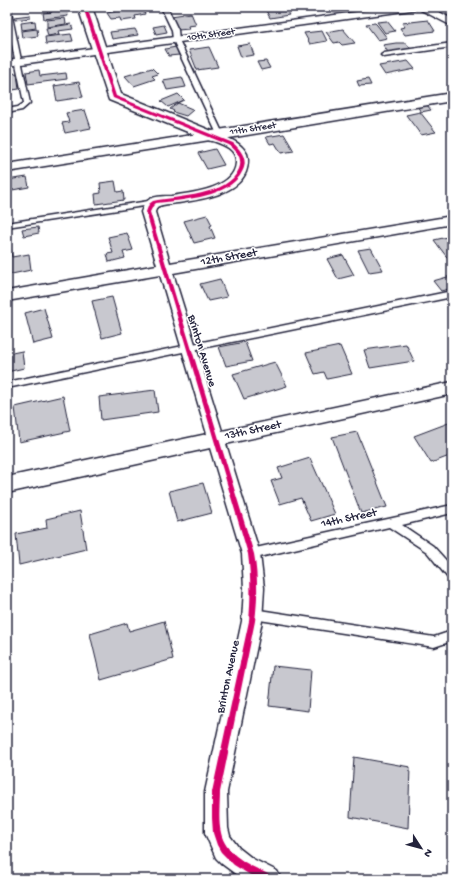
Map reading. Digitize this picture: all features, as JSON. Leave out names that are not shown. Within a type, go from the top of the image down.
[{"type":"street","points":[[85,7],[114,97],[215,135],[231,144],[241,154],[243,162],[241,171],[231,184],[211,192],[155,202]]},
{"type":"street","name":"10th Street","points":[[7,63],[414,7]]},
{"type":"street","points":[[423,7],[452,24]]},
{"type":"street","name":"11th Street","points":[[7,168],[452,97]]},
{"type":"street","name":"Brinton Avenue","points":[[155,202],[151,205],[148,212],[251,554],[255,580],[253,614],[216,792],[217,834],[224,847],[242,865],[269,879]]},
{"type":"street","name":"12th Street","points":[[7,296],[452,220]]},
{"type":"street","name":"13th Street","points":[[7,485],[452,388]]},
{"type":"lane","points":[[7,7],[9,22],[19,61],[26,103],[20,109],[7,111]]},
{"type":"lane","points":[[164,7],[175,30],[176,40],[215,135]]},
{"type":"lane","points":[[384,55],[452,45]]},
{"type":"lane","points":[[7,224],[155,202]]},
{"type":"lane","points":[[7,385],[452,294]]},
{"type":"lane","name":"14th Street","points":[[251,554],[452,509]]},
{"type":"lane","points":[[391,523],[430,549],[452,575]]},
{"type":"lane","points":[[253,614],[434,642],[452,636]]},
{"type":"building","points":[[142,7],[145,14],[135,16],[136,19],[121,21],[120,18],[111,19],[107,13]]},
{"type":"building","points":[[264,7],[284,7],[289,15],[270,18]]},
{"type":"building","points":[[62,8],[63,11],[67,10],[68,16],[44,19],[43,13],[52,12],[52,10]]},
{"type":"building","points":[[191,13],[196,25],[188,26],[189,29],[178,30],[171,16]]},
{"type":"building","points":[[30,15],[30,18],[15,20],[14,17]]},
{"type":"building","points":[[65,18],[66,24],[47,27],[47,20]]},
{"type":"building","points":[[428,20],[435,31],[405,35],[400,28],[405,27],[402,23]]},
{"type":"building","points":[[35,21],[36,28],[22,30],[21,23]]},
{"type":"building","points":[[387,21],[395,31],[385,33],[377,22]]},
{"type":"building","points":[[375,23],[387,38],[378,40],[366,24]]},
{"type":"building","points":[[71,24],[73,29],[58,31],[59,34],[48,36],[46,28]]},
{"type":"building","points":[[164,25],[167,32],[156,34],[153,27]]},
{"type":"building","points":[[37,29],[38,36],[22,38],[21,31]]},
{"type":"building","points":[[135,29],[138,35],[112,39],[110,32]]},
{"type":"building","points":[[343,29],[355,43],[342,45],[339,42],[334,43],[326,32]]},
{"type":"building","points":[[322,31],[327,41],[310,44],[304,33]]},
{"type":"building","points":[[71,34],[73,41],[46,44],[45,37]]},
{"type":"building","points":[[406,43],[411,49],[388,52],[383,45]]},
{"type":"building","points":[[250,44],[254,55],[241,57],[237,46]]},
{"type":"building","points":[[176,47],[179,55],[169,56],[165,49]]},
{"type":"building","points":[[209,47],[218,67],[197,70],[189,50]]},
{"type":"building","points":[[266,61],[270,68],[261,70],[257,62]]},
{"type":"building","points":[[408,61],[415,69],[385,75],[379,66]]},
{"type":"building","points":[[152,68],[158,74],[152,76],[155,79],[134,86],[125,76]]},
{"type":"building","points":[[39,70],[40,76],[66,73],[67,79],[28,84],[26,72]]},
{"type":"building","points":[[17,73],[19,89],[7,91],[7,74]]},
{"type":"building","points":[[182,77],[186,87],[167,90],[163,80]]},
{"type":"building","points":[[368,79],[371,85],[359,86],[357,81]]},
{"type":"building","points":[[79,82],[83,97],[57,101],[54,86]]},
{"type":"building","points":[[178,94],[184,100],[168,107],[161,101]]},
{"type":"building","points":[[178,103],[193,110],[186,116],[173,112],[174,111],[170,109]]},
{"type":"building","points":[[427,105],[431,110],[421,112],[417,106]]},
{"type":"building","points":[[85,110],[91,128],[65,133],[62,123],[69,122],[66,113]]},
{"type":"building","points":[[420,112],[436,132],[421,135],[406,115]]},
{"type":"building","points":[[284,134],[294,151],[281,153],[275,143],[270,144],[266,137]]},
{"type":"building","points":[[215,149],[224,165],[207,169],[198,153]]},
{"type":"building","points":[[27,177],[29,187],[7,191],[7,180]]},
{"type":"building","points":[[115,181],[117,192],[123,191],[124,200],[96,204],[95,194],[101,193],[100,183]]},
{"type":"building","points":[[207,215],[212,225],[210,226],[215,238],[194,243],[184,221]]},
{"type":"building","points":[[38,227],[39,233],[24,236],[22,229]]},
{"type":"building","points":[[127,233],[133,250],[123,252],[125,258],[109,262],[107,254],[113,253],[108,237]]},
{"type":"building","points":[[452,236],[452,259],[449,260],[434,240]]},
{"type":"building","points":[[371,248],[383,270],[369,272],[358,250]]},
{"type":"building","points":[[7,250],[11,250],[12,257],[29,254],[31,270],[7,275]]},
{"type":"building","points":[[343,255],[354,275],[338,279],[327,259]]},
{"type":"building","points":[[451,276],[452,288],[441,291],[433,281]]},
{"type":"building","points":[[220,279],[227,297],[208,301],[200,284]]},
{"type":"building","points":[[112,297],[122,333],[102,338],[92,301]]},
{"type":"building","points":[[44,308],[53,339],[33,344],[25,313]]},
{"type":"building","points":[[245,342],[252,361],[226,366],[219,347]]},
{"type":"building","points":[[406,344],[414,361],[370,368],[364,350]]},
{"type":"building","points":[[340,346],[352,374],[327,379],[324,372],[315,374],[306,353]]},
{"type":"building","points":[[22,351],[24,368],[7,372],[7,354]]},
{"type":"building","points":[[275,362],[287,386],[244,399],[233,374]]},
{"type":"building","points":[[155,390],[158,412],[101,420],[99,397]]},
{"type":"building","points":[[63,396],[70,431],[19,442],[15,407]]},
{"type":"building","points":[[451,422],[452,455],[431,463],[414,436]]},
{"type":"building","points":[[357,432],[387,507],[361,513],[332,437]]},
{"type":"building","points":[[310,458],[335,514],[311,521],[301,498],[280,504],[271,481],[282,478],[278,468]]},
{"type":"building","points":[[203,483],[212,513],[177,522],[169,491]]},
{"type":"building","points":[[80,511],[86,549],[19,565],[16,534],[47,528],[46,519]]},
{"type":"building","points":[[164,621],[173,659],[101,680],[90,634],[127,623],[129,631]]},
{"type":"building","points":[[273,666],[311,670],[308,711],[269,706]]},
{"type":"building","points":[[354,757],[410,767],[408,828],[350,817]]},
{"type":"cycle path","points":[[85,7],[114,97],[231,144],[239,151],[242,157],[242,167],[237,176],[229,184],[205,194],[155,202],[151,205],[148,212],[251,554],[254,579],[252,621],[216,792],[217,833],[220,842],[230,856],[253,872],[269,879]]}]
